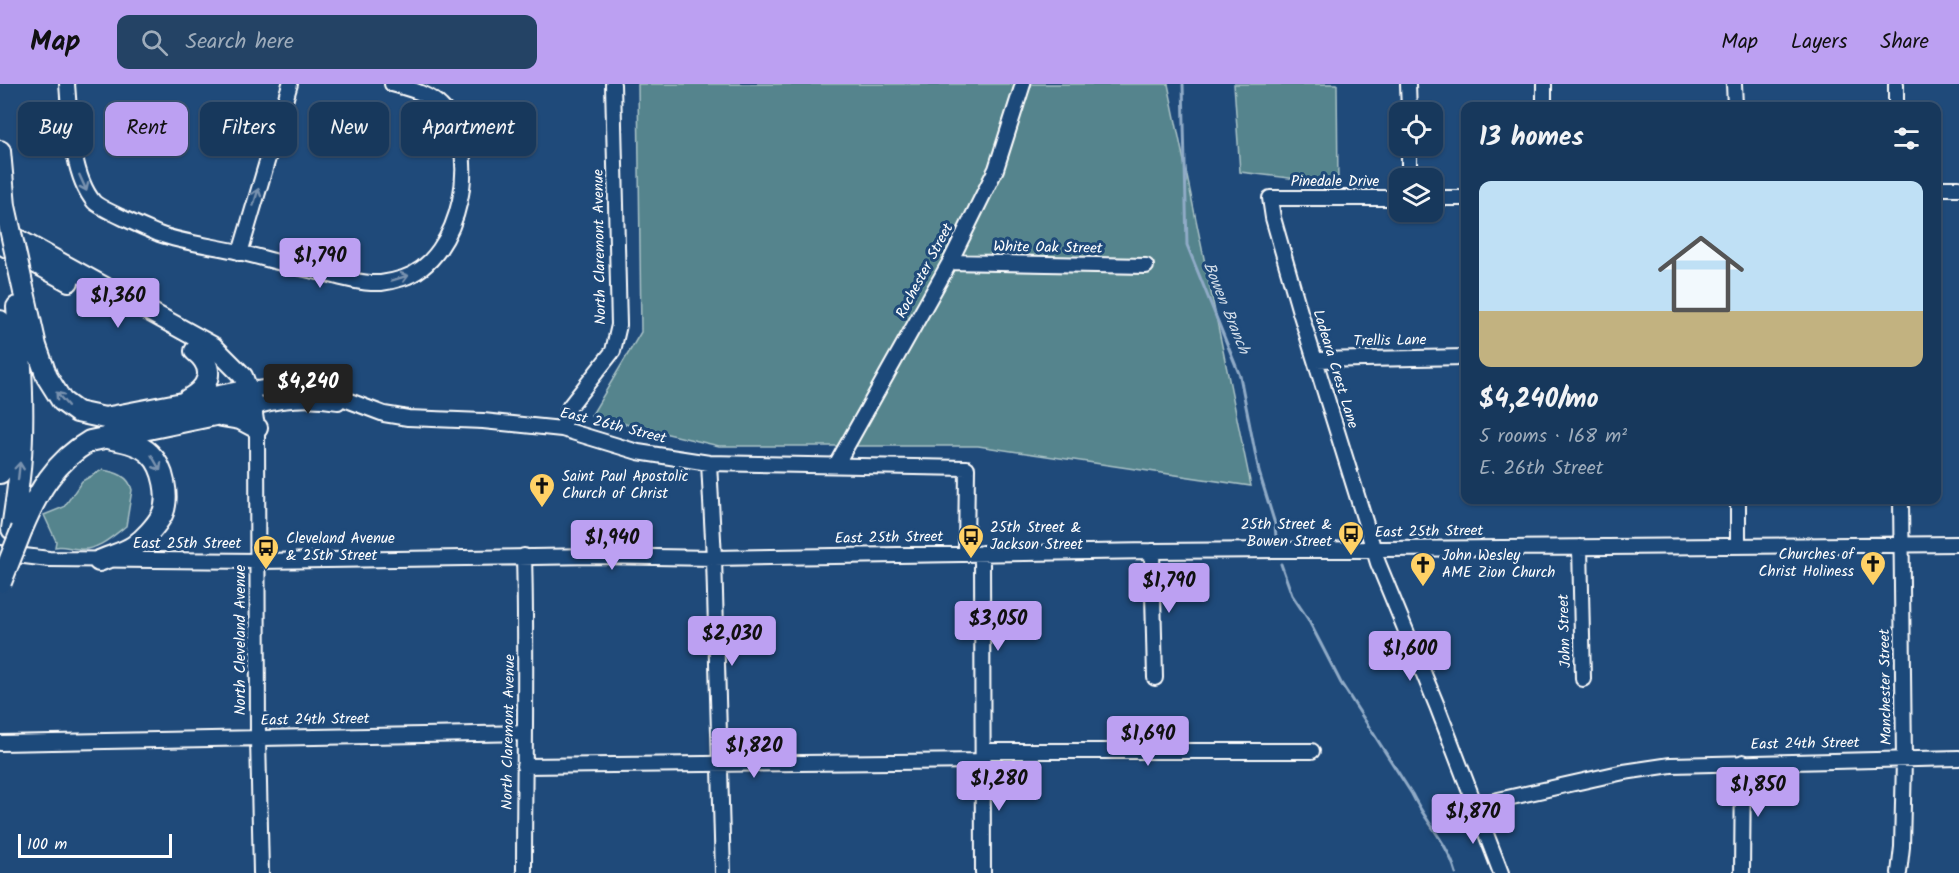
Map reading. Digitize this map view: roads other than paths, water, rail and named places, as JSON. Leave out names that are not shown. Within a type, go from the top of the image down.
[{"type":"highway","points":[[0,151],[5,206],[20,290],[47,377],[69,407],[86,415],[105,418],[184,402],[252,399]]},
{"type":"highway","points":[[17,529],[22,412],[20,290]]},
{"type":"highway","points":[[0,321],[4,405],[0,473]]},
{"type":"highway","points":[[184,402],[194,396],[207,382],[208,367],[195,351]]},
{"type":"highway","points":[[207,417],[252,399]]},
{"type":"highway","points":[[0,583],[17,529],[50,475],[74,450],[90,441],[207,417],[226,416],[240,419],[257,428]]},
{"type":"highway","points":[[99,561],[133,547],[154,525],[164,508],[165,489],[162,474],[150,453],[131,442],[106,438]]},
{"type":"main road","points":[[0,229],[214,347],[243,376],[252,399]]},
{"type":"main road","points":[[0,244],[218,363],[252,399]]},
{"type":"street","points":[[68,84],[72,135],[80,179],[96,204],[161,234],[347,279],[381,283],[412,274],[436,252],[447,237],[454,219],[461,197],[464,173],[462,145],[443,107],[419,92],[392,84]]},
{"type":"street","points":[[240,253],[290,84]]},
{"type":"street","name":"North Claremont Avenue","points":[[562,429],[570,406],[613,351],[619,325],[613,84]]},
{"type":"street","name":"Rochester Street","points":[[836,465],[950,262],[996,169],[1023,84]]},
{"type":"street","points":[[1408,84],[1409,102]]},
{"type":"street","points":[[1544,84],[1544,102]]},
{"type":"street","points":[[1734,84],[1734,102]]},
{"type":"street","points":[[1896,84],[1896,102]]},
{"type":"street","points":[[1941,188],[1959,188]]},
{"type":"street","name":"Pinedale Drive","points":[[1270,198],[1389,198]]},
{"type":"street","name":"Ladeara Crest Lane","points":[[1270,198],[1273,218],[1373,549],[1501,873]]},
{"type":"street","points":[[1443,198],[1461,198]]},
{"type":"street","name":"White Oak Street","points":[[950,262],[1146,266]]},
{"type":"street","name":"Trellis Lane","points":[[1315,360],[1461,357]]},
{"type":"street","name":"East 26th Street","points":[[252,399],[278,386],[304,387],[331,394],[384,414],[408,418],[483,421],[562,429],[638,452],[709,463],[967,468],[966,553]]},
{"type":"street","name":"North Cleveland Avenue","points":[[252,399],[257,428],[261,873]]},
{"type":"street","points":[[709,463],[723,873]]},
{"type":"street","points":[[1738,504],[1738,545]]},
{"type":"street","name":"Manchester Street","points":[[1899,873],[1902,847],[1904,759],[1901,504]]},
{"type":"street","name":"East 25th Street","points":[[0,553],[48,559],[99,561],[258,561],[524,556],[650,555],[714,558],[966,553],[1959,544]]},
{"type":"street","name":"John Street","points":[[1580,547],[1583,679]]},
{"type":"street","points":[[1152,551],[1155,678]]},
{"type":"street","points":[[982,553],[983,873]]},
{"type":"street","name":"North Claremont Avenue","points":[[524,556],[526,646],[524,873]]},
{"type":"street","name":"East 24th Street","points":[[0,742],[524,733]]},
{"type":"street","points":[[524,766],[1312,750]]},
{"type":"street","name":"East 24th Street","points":[[1476,805],[1624,772],[1671,765],[1959,758]]},
{"type":"street","points":[[1742,873],[1743,762]]},
{"type":"waterway","name":"Bowen Branch","points":[[1183,84],[1187,245],[1240,376],[1259,472],[1275,524],[1276,538]]},
{"type":"waterway","name":"Bowen Branch","points":[[1281,564],[1292,595],[1308,619],[1341,683],[1442,842],[1456,873]]},
{"type":"place","name":"Saint Paul Apostolic Church of Christ","points":[[542,509]]},
{"type":"place","name":"25th Street & Bowen Street","points":[[1351,557]]},
{"type":"place","name":"25th Street & Jackson Street","points":[[971,560]]},
{"type":"place","name":"Cleveland Avenue & 25th Street","points":[[266,571]]},
{"type":"place","name":"Churches of Christ Holiness","points":[[1873,587]]},
{"type":"place","name":"John Wesley AME Zion Church","points":[[1423,588]]}]
